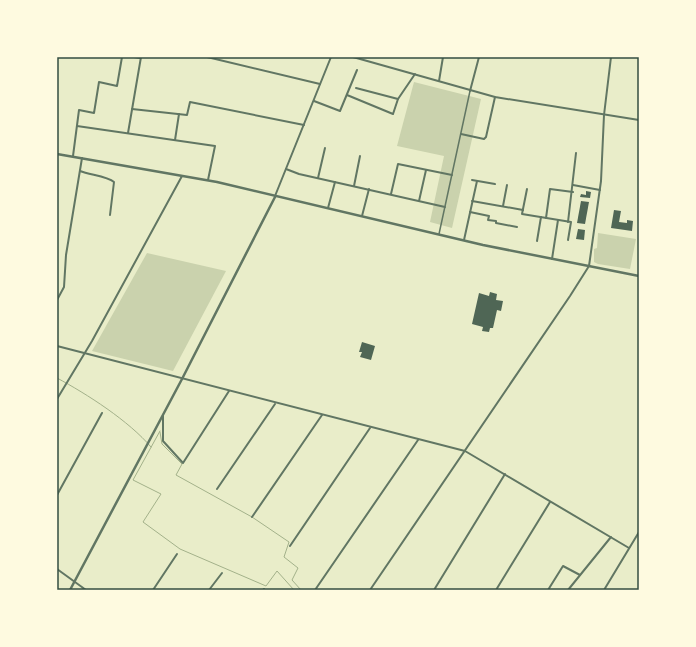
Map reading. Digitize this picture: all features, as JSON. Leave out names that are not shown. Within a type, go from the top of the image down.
[{"type":"street","points":[[73,156],[79,110],[94,113],[99,82],[117,86],[122,57]]},
{"type":"street","points":[[128,133],[140,57],[134,57]]},
{"type":"street","points":[[207,57],[320,84]]},
{"type":"street","points":[[70,590],[182,379],[275,196],[331,57]]},
{"type":"street","points":[[353,57],[495,97],[639,120]]},
{"type":"street","points":[[439,81],[443,57]]},
{"type":"street","points":[[439,234],[470,90],[479,57]]},
{"type":"street","points":[[370,590],[589,266],[600,190],[604,115],[612,57]]},
{"type":"street","points":[[314,101],[340,111],[358,70]]},
{"type":"street","points":[[347,95],[393,114],[398,99],[415,74]]},
{"type":"street","points":[[356,88],[398,99]]},
{"type":"street","points":[[461,134],[484,139],[486,137],[495,97]]},
{"type":"street","points":[[132,109],[186,115],[190,102],[304,125]]},
{"type":"street","points":[[175,140],[178,114]]},
{"type":"street","points":[[77,126],[215,146],[208,180]]},
{"type":"street","points":[[318,178],[325,148]]},
{"type":"street","points":[[568,222],[573,192],[576,153]]},
{"type":"street","points":[[57,154],[208,180],[464,240],[639,276]]},
{"type":"street","points":[[354,186],[360,156]]},
{"type":"street","points":[[57,300],[64,287],[66,255],[82,158]]},
{"type":"street","points":[[391,194],[398,164],[452,175]]},
{"type":"street","points":[[286,169],[318,178],[445,207]]},
{"type":"street","points":[[419,201],[426,170]]},
{"type":"street","points":[[80,171],[92,176],[110,178],[114,182],[110,215]]},
{"type":"street","points":[[57,399],[182,176]]},
{"type":"street","points":[[472,180],[495,184]]},
{"type":"street","points":[[464,240],[477,181]]},
{"type":"street","points":[[328,208],[335,182]]},
{"type":"street","points":[[503,206],[508,185]]},
{"type":"street","points":[[573,185],[600,190]]},
{"type":"street","points":[[362,216],[369,189]]},
{"type":"street","points":[[526,189],[522,214],[571,222],[568,240]]},
{"type":"street","points":[[546,218],[550,189],[573,192]]},
{"type":"street","points":[[472,201],[523,210]]},
{"type":"street","points":[[470,212],[489,216],[488,220],[496,223],[517,227]]},
{"type":"street","points":[[537,241],[541,217]]},
{"type":"street","points":[[552,259],[558,220]]},
{"type":"street","points":[[57,346],[370,428],[465,451],[628,548]]},
{"type":"street","points":[[163,414],[163,441],[183,463],[229,391]]},
{"type":"street","points":[[217,489],[275,403]]},
{"type":"street","points":[[57,495],[102,413]]},
{"type":"street","points":[[252,517],[322,415]]},
{"type":"street","points":[[290,546],[370,428]]},
{"type":"street","points":[[315,590],[418,440]]},
{"type":"street","points":[[434,590],[505,474]]},
{"type":"street","points":[[496,590],[550,502]]},
{"type":"street","points":[[604,590],[639,532]]},
{"type":"street","points":[[568,590],[611,537]]},
{"type":"street","points":[[153,590],[177,554]]},
{"type":"street","points":[[548,590],[563,566],[580,574]]},
{"type":"street","points":[[57,569],[86,590]]},
{"type":"street","points":[[209,590],[222,573]]},
{"type":"green space","points":[[414,82],[481,99],[452,228],[430,222],[444,156],[397,146]]},
{"type":"green space","points":[[598,233],[636,239],[630,269],[594,262],[594,249],[597,248]]},
{"type":"green space","points":[[147,253],[226,271],[173,371],[92,351]]},
{"type":"building","points":[[586,191],[591,192],[590,198],[580,197],[581,194],[586,195]]},
{"type":"building","points":[[581,201],[589,202],[585,224],[577,223]]},
{"type":"building","points":[[614,210],[621,211],[619,222],[627,223],[627,220],[633,221],[632,231],[611,228]]},
{"type":"building","points":[[578,229],[585,230],[584,240],[576,239]]},
{"type":"building","points":[[490,292],[497,294],[496,300],[503,301],[501,311],[497,310],[493,328],[490,328],[489,332],[482,331],[483,327],[472,324],[479,293],[489,296]]},
{"type":"building","points":[[362,342],[375,346],[371,360],[360,357],[362,352],[359,352]]},
{"type":"waterway","points":[[57,378],[120,418],[151,447]]},
{"type":"waterway","points":[[160,431],[133,480],[161,494],[143,522],[180,549],[266,586],[277,571],[294,590]]},
{"type":"waterway","points":[[160,432],[162,444],[182,464],[176,475],[252,517],[289,542],[284,557],[298,568],[292,580],[301,590]]}]
